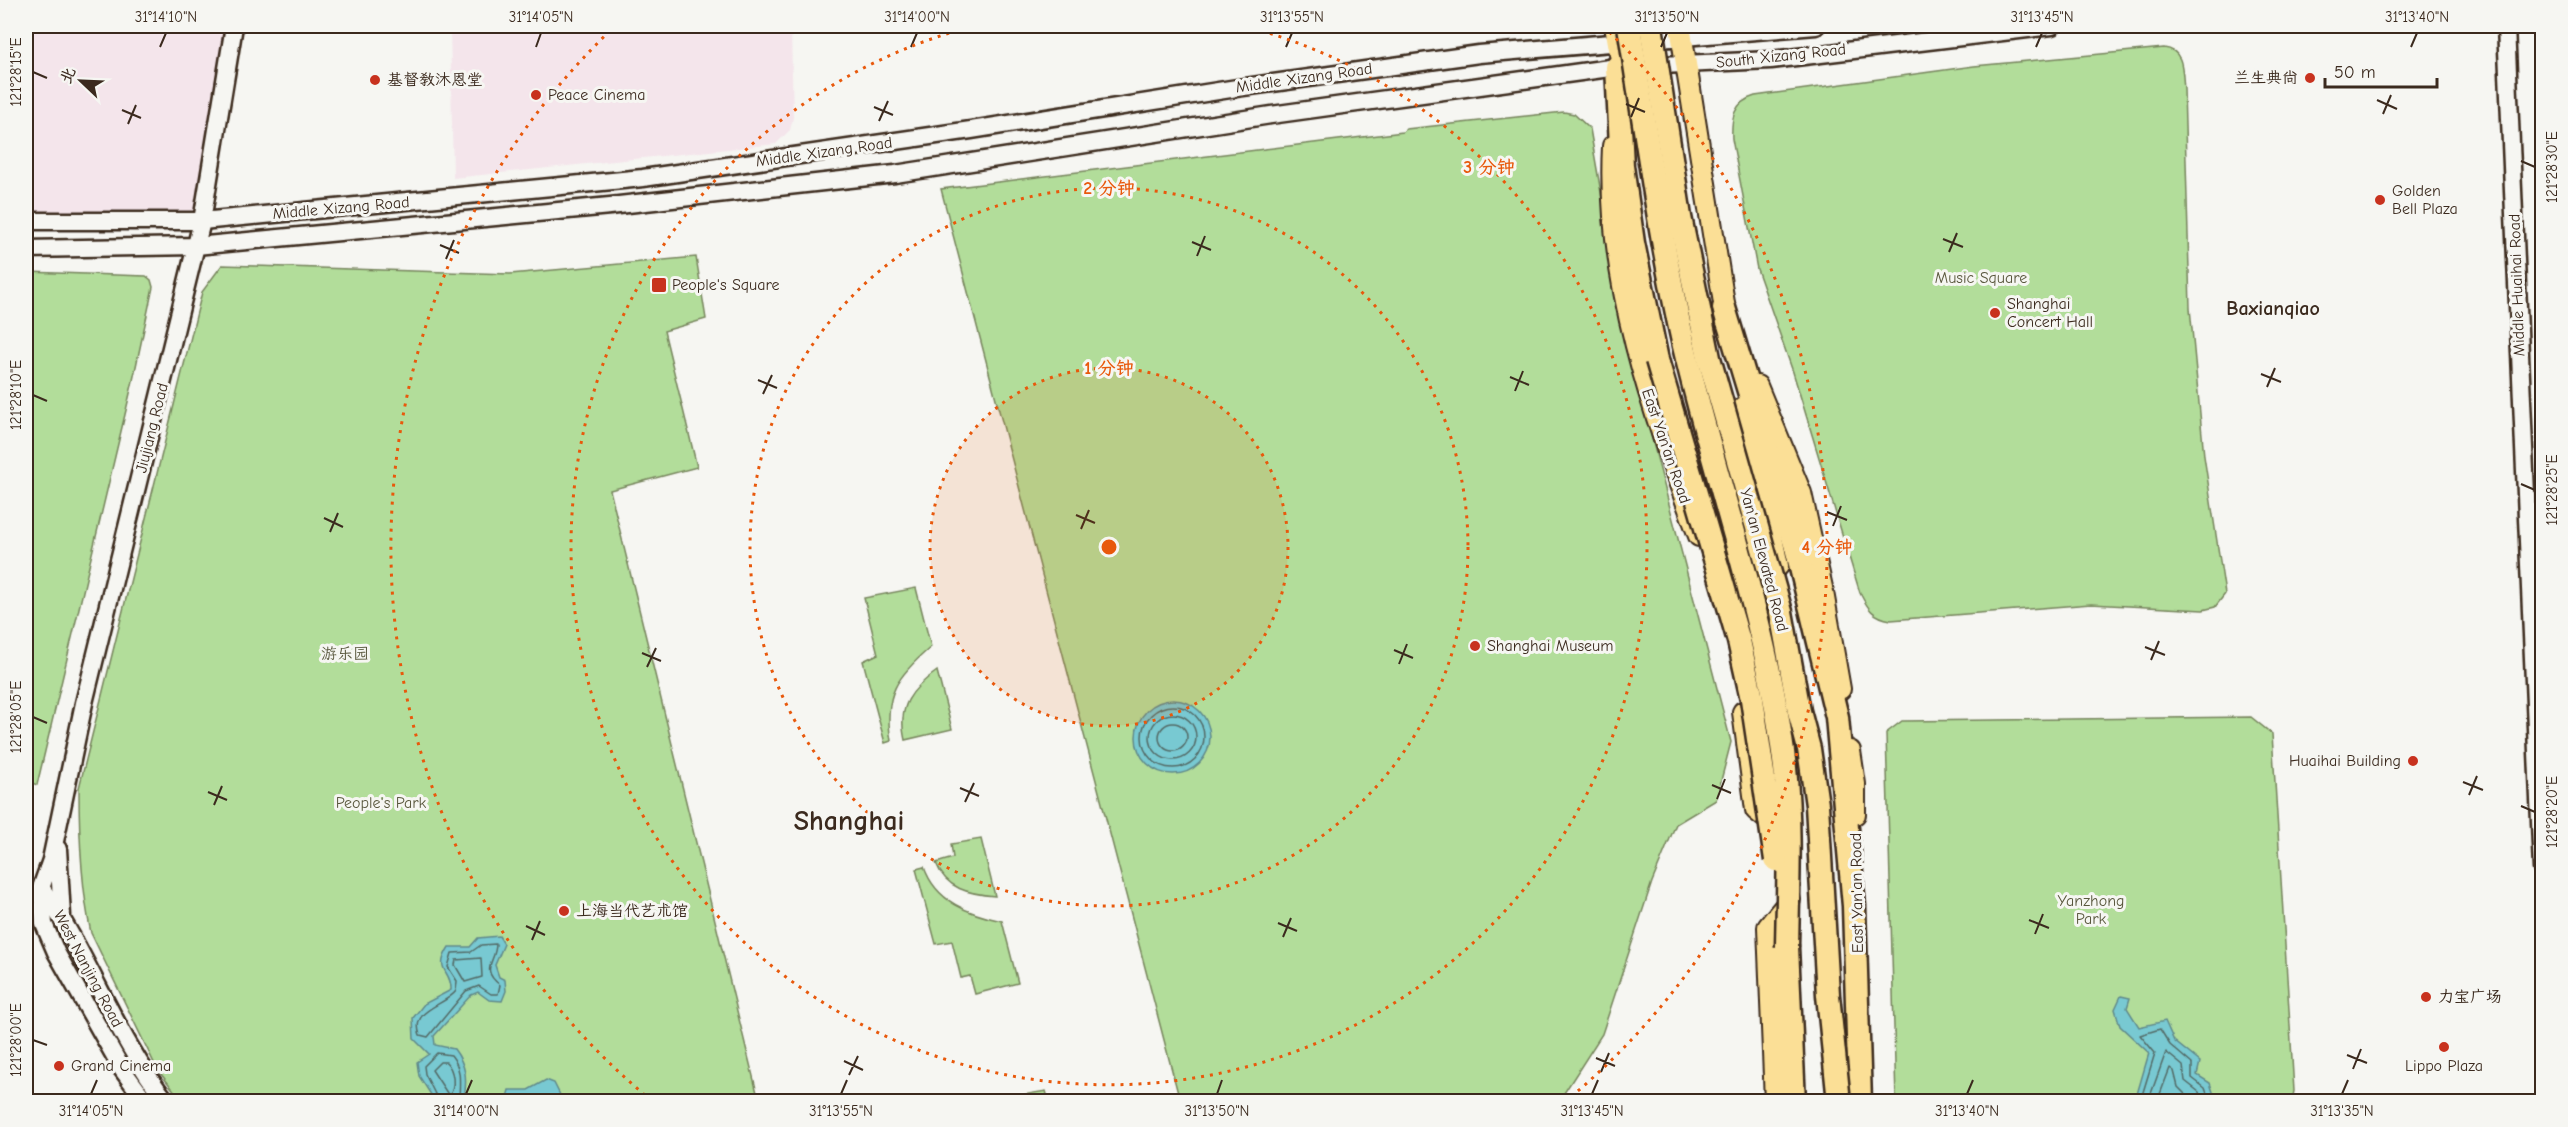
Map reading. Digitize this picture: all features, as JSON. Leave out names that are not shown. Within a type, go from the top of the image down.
[{"type":"highway","name":"Yan'an Elevated Road","points":[[1651,26],[1680,216],[1709,358],[1781,612],[1799,711],[1809,749],[1817,805],[1828,994],[1831,1101]]},
{"type":"highway","points":[[1676,29],[1716,328],[1731,392],[1795,617],[1808,699],[1809,749]]},
{"type":"highway","name":"Yan'an Elevated Road","points":[[1621,31],[1682,335],[1707,438],[1752,592],[1769,671],[1785,770],[1788,860],[1787,947],[1796,1101]]},
{"type":"highway","points":[[1619,67],[1624,177],[1634,243],[1657,360],[1739,641],[1752,699],[1787,947]]},
{"type":"highway","points":[[1725,308],[1796,547],[1837,717],[1854,906],[1860,1101]]},
{"type":"highway","points":[[1828,994],[1839,1101]]},
{"type":"main road","name":"Jiujiang Road","points":[[41,888],[51,860],[202,221],[234,26]]},
{"type":"main road","name":"South Xizang Road","points":[[1621,31],[1816,26]]},
{"type":"main road","name":"South Xizang Road","points":[[1619,67],[1771,60],[2052,26]]},
{"type":"main road","name":"Middle Huaihai Road","points":[[2506,26],[2542,869]]},
{"type":"main road","name":"East Yan'an Road","points":[[1676,29],[1684,64],[1725,308],[1786,605],[1832,936],[1839,1101]]},
{"type":"main road","name":"Middle Xizang Road","points":[[26,221],[202,221],[643,178],[1621,31]]},
{"type":"main road","name":"East Yan'an Road","points":[[1621,31],[1610,190],[1625,301],[1640,370],[1704,550],[1734,661],[1756,810],[1783,831]]},
{"type":"main road","name":"Middle Xizang Road","points":[[26,249],[196,246],[410,227],[864,178],[1294,112],[1619,67]]},
{"type":"main road","name":"East Yan'an Road","points":[[1619,67],[1634,114],[1673,323],[1697,424],[1732,541],[1757,639],[1772,736],[1790,900],[1796,1101]]},
{"type":"main road","name":"East Yan'an Road","points":[[1725,308],[1801,494],[1832,640],[1855,784],[1860,1101]]},
{"type":"main road","points":[[1732,541],[1734,661]]},
{"type":"main road","name":"Jiujiang Road","points":[[57,828],[62,917]]},
{"type":"main road","name":"West Nanjing Road","points":[[41,888],[62,917],[114,1020],[153,1084],[167,1101]]},
{"type":"main road","name":"West Nanjing Road","points":[[41,888],[44,924],[56,952],[122,1069],[146,1101]]},
{"type":"main road","points":[[1775,1101],[1768,927],[1790,900]]},
{"type":"shaded area","points":[[26,26],[234,26],[202,221],[26,220]]},
{"type":"shaded area","points":[[450,26],[791,26],[793,118],[790,130],[776,144],[453,178]]},
{"type":"green space","name":"Music Square","points":[[2164,48],[2176,53],[2182,69],[2190,308],[2204,456],[2225,594],[2215,607],[2203,610],[2091,604],[1891,620],[1880,617],[1869,608],[1860,593],[1793,372],[1757,269],[1732,139],[1735,112],[1742,102],[1755,96],[1974,66]]},
{"type":"green space","points":[[1564,112],[1574,114],[1590,129],[1627,343],[1731,742],[1716,800],[1676,824],[1652,882],[1602,1034],[1559,1101],[1180,1101],[941,189],[1403,132],[1406,129]]},
{"type":"green space","name":"People's Park","points":[[696,257],[706,319],[664,331],[697,467],[610,490],[759,1101],[183,1102],[157,1069],[91,933],[81,861],[79,788],[202,292],[222,265],[510,274]]},
{"type":"green space","points":[[26,272],[146,276],[151,280],[153,287],[37,785],[32,783],[26,761]]},
{"type":"green space","points":[[916,588],[931,647],[909,667],[895,688],[889,711],[891,741],[885,743],[863,661],[878,654],[864,598]]},
{"type":"green space","points":[[937,671],[952,729],[905,740],[903,718],[908,700],[920,685]]},
{"type":"green space","name":"Yanzhong Park","points":[[2251,717],[2272,734],[2294,1091],[2292,1101],[1896,1101],[1886,733],[1902,721]]},
{"type":"green space","points":[[981,839],[995,896],[968,892],[952,884],[940,872],[936,863],[953,858],[951,844]]},
{"type":"green space","points":[[924,867],[929,879],[945,898],[978,915],[1002,921],[1018,983],[975,994],[970,976],[961,978],[952,941],[936,944],[916,869]]},
{"type":"green space","points":[[1046,1091],[1049,1101],[1026,1101],[1022,1095]]},
{"type":"water","points":[[1173,700],[1187,703],[1199,711],[1207,723],[1210,737],[1207,751],[1199,763],[1187,771],[1173,774],[1159,771],[1147,763],[1139,751],[1136,737],[1139,723],[1147,711],[1159,703]]},
{"type":"water","points":[[499,936],[504,944],[495,965],[499,977],[505,980],[506,991],[502,1001],[489,1000],[478,992],[471,995],[434,1036],[435,1045],[454,1049],[458,1055],[465,1073],[464,1100],[469,1101],[435,1101],[419,1076],[417,1062],[429,1054],[414,1039],[413,1018],[424,1004],[451,990],[451,983],[443,966],[449,947],[470,947],[478,938]]},
{"type":"water","points":[[2121,996],[2130,998],[2127,1008],[2139,1027],[2165,1021],[2174,1041],[2200,1062],[2197,1075],[2210,1083],[2216,1101],[2135,1101],[2149,1053],[2120,1026],[2115,1009]]},
{"type":"water","points":[[546,1080],[554,1083],[563,1101],[506,1101],[509,1090],[528,1090]]},
{"type":"place","name":"兰生典尚","points":[[2310,78]]},
{"type":"place","name":"基督教沐恩堂","points":[[375,80]]},
{"type":"place","name":"Peace Cinema","points":[[536,95]]},
{"type":"place","name":"Golden Bell Plaza","points":[[2380,200]]},
{"type":"place","name":"People's Square","points":[[659,285]]},
{"type":"place","name":"Shanghai Concert Hall","points":[[1995,313]]},
{"type":"place","name":"Shanghai Museum","points":[[1475,646]]},
{"type":"place","name":"Huaihai Building","points":[[2413,761]]},
{"type":"place","name":"上海当代艺术馆","points":[[564,911]]},
{"type":"place","name":"力宝广场","points":[[2426,997]]},
{"type":"place","name":"Lippo Plaza","points":[[2444,1047]]},
{"type":"place","name":"Grand Cinema","points":[[59,1066]]},
{"type":"district","name":"Baxianqiao","points":[[2273,308]]},
{"type":"district","name":"Shanghai","points":[[849,821]]},
{"type":"park label","name":"游乐园","points":[[345,654]]}]
